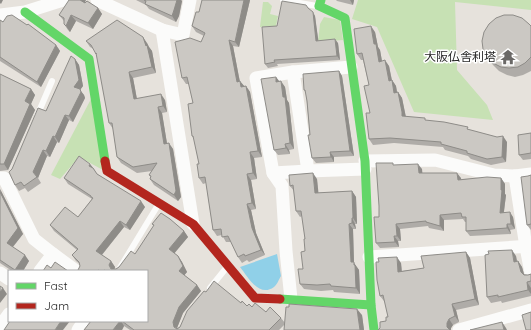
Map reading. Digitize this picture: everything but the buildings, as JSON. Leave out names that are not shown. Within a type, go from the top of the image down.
[{"type":"street","points":[[0,15],[27,6],[63,0]]},
{"type":"street","points":[[97,0],[162,30],[183,35],[190,0]]},
{"type":"street","points":[[320,3],[345,18],[365,165],[371,305],[374,330]]},
{"type":"street","points":[[27,6],[89,59],[107,171],[192,224],[254,298],[291,299],[371,305]]},
{"type":"street","points":[[162,30],[192,224]]},
{"type":"street","points":[[291,299],[282,186],[273,173],[256,78],[293,72],[351,67]]},
{"type":"street","points":[[293,72],[308,170]]},
{"type":"street","points":[[273,173],[435,160],[494,175],[515,176],[531,174]]},
{"type":"street","points":[[515,176],[528,246],[531,274]]},
{"type":"street","points":[[4,177],[34,240],[75,270]]},
{"type":"street","points":[[369,258],[528,246]]},
{"type":"street","points":[[41,270],[53,254]]},
{"type":"street","points":[[459,330],[531,310]]},
{"type":"street","points":[[0,326],[8,315]]},
{"type":"lane","points":[[283,0],[320,3]]},
{"type":"lane","points":[[34,124],[52,81]]},
{"type":"lane","points":[[119,270],[159,204]]},
{"type":"lane","points":[[208,290],[228,266]]},
{"type":"green space","points":[[358,0],[531,0],[531,10],[455,2],[457,70],[487,105],[493,120],[414,112],[377,27],[352,19]]},
{"type":"green space","points":[[263,2],[268,2],[272,6],[270,14],[278,16],[276,26],[260,27]]},
{"type":"green space","points":[[324,17],[340,20],[343,40],[318,42],[320,24]]},
{"type":"green space","points":[[91,99],[103,170],[79,157],[60,179],[51,175]]},
{"type":"water","points":[[277,254],[281,276],[275,286],[269,290],[263,290],[254,285],[240,267]]},
{"type":"traffic: fast","points":[[321,0],[319,6],[345,18],[365,161],[371,305],[374,330]]},
{"type":"traffic: fast","points":[[25,12],[89,59],[105,161]]},
{"type":"traffic: fast","points":[[280,299],[371,305]]},
{"type":"traffic: jam","points":[[105,161],[107,171],[193,224],[255,298],[280,299]]},
{"type":"place","name":"大阪仏舎利塔","points":[[508,57]]}]
